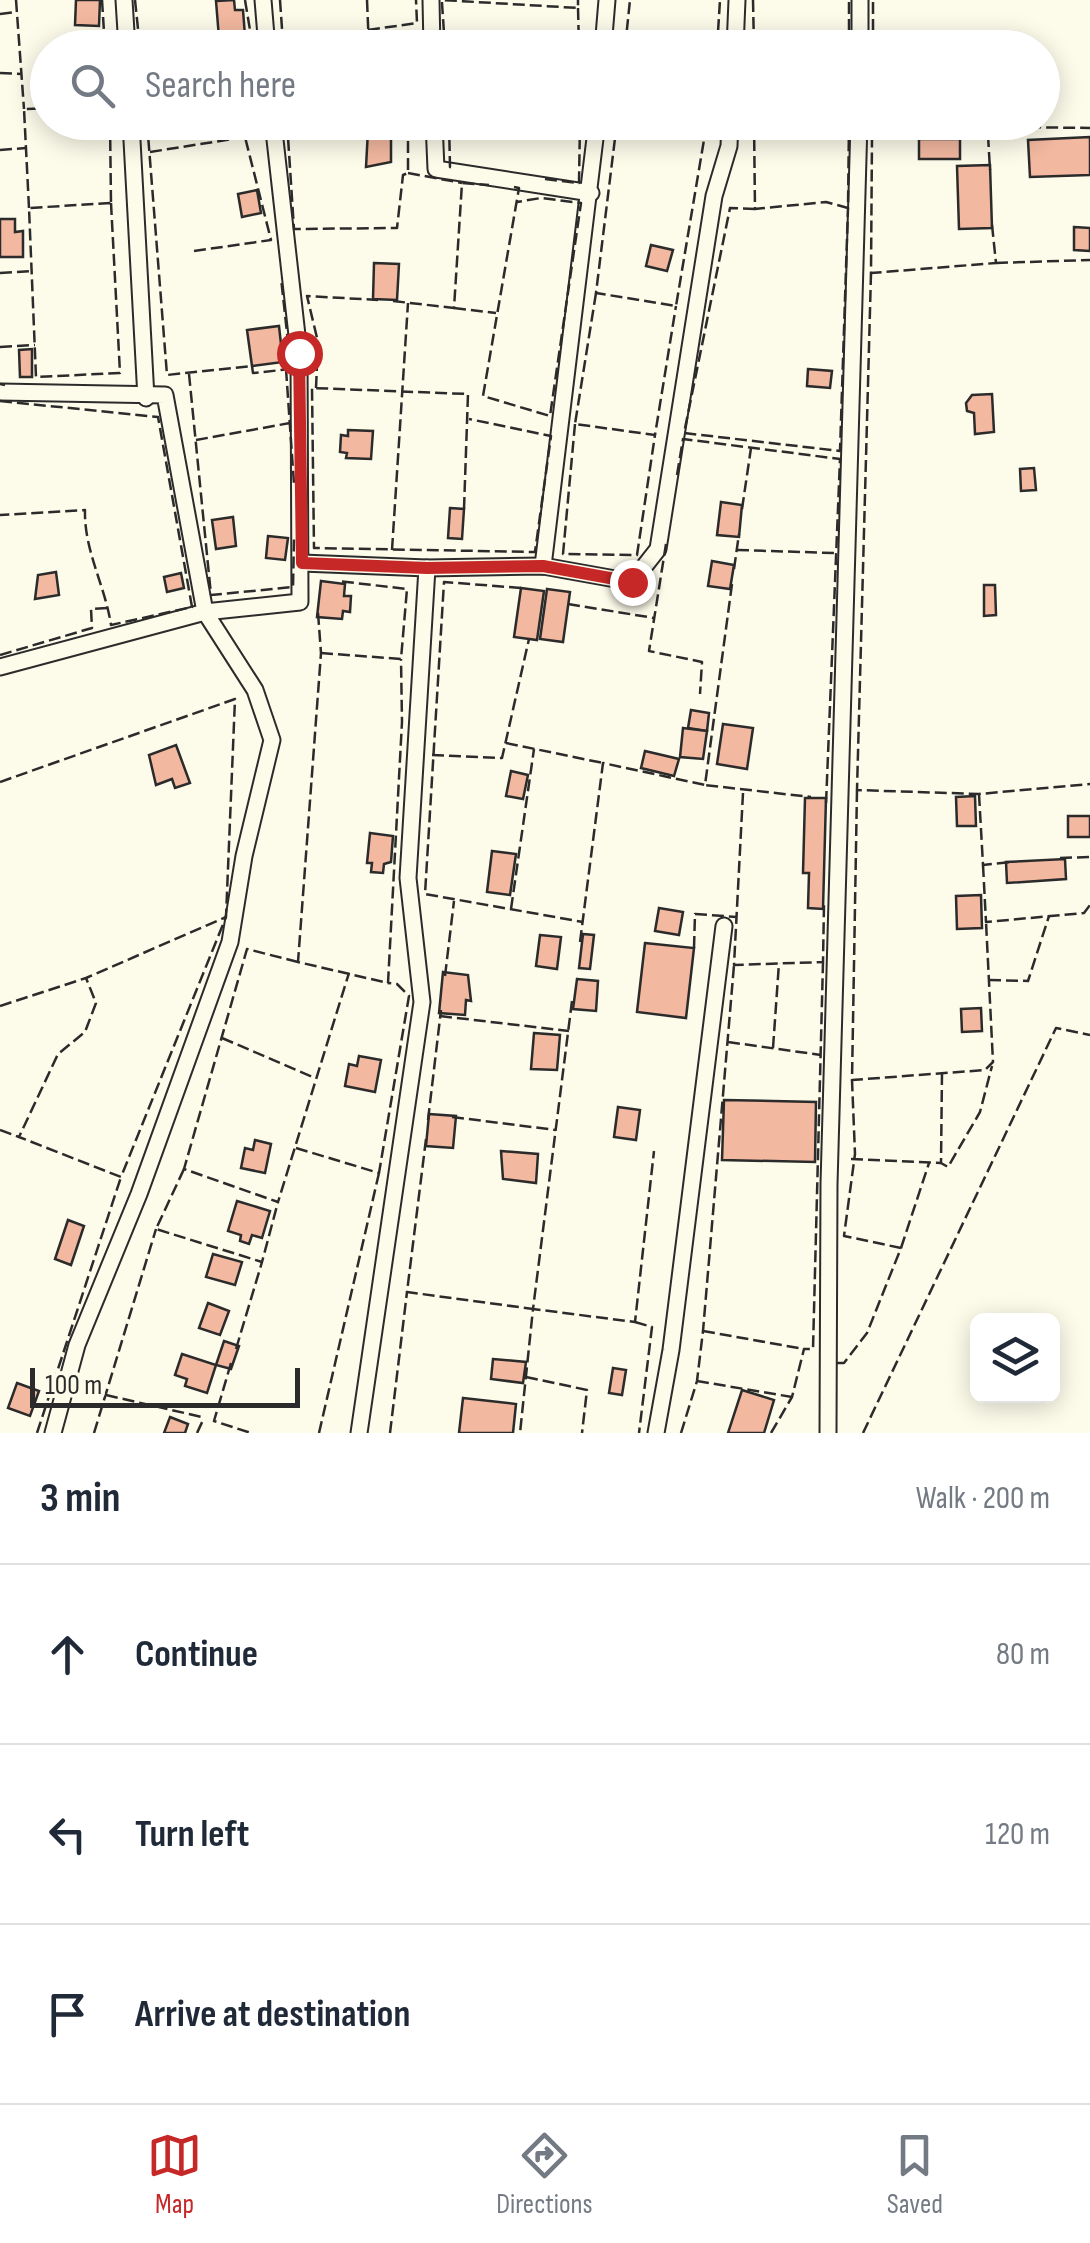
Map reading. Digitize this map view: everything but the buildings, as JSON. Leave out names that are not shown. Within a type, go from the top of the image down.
[{"type":"street","points":[[124,0],[125,30]]},
{"type":"street","points":[[263,0],[266,30]]},
{"type":"street","points":[[431,0],[432,30]]},
{"type":"street","points":[[604,30],[607,0]]},
{"type":"street","points":[[736,30],[737,0]]},
{"type":"street","points":[[860,0],[860,30]]},
{"type":"street","points":[[132,140],[146,398]]},
{"type":"street","points":[[0,668],[205,612],[300,602],[299,353],[275,140]]},
{"type":"street","points":[[435,140],[436,169],[590,193]]},
{"type":"street","points":[[543,566],[594,140]]},
{"type":"street","points":[[302,563],[427,568],[543,566],[632,582],[658,549],[714,196],[729,140]]},
{"type":"street","points":[[828,1433],[829,1203],[859,140]]},
{"type":"street","points":[[0,392],[146,398],[166,395],[205,612],[255,690],[272,740],[244,856],[230,942],[139,1194],[77,1346],[53,1433]]},
{"type":"street","points":[[359,1433],[422,1002],[408,878],[427,568]]},
{"type":"street","points":[[656,1433],[672,1350],[724,926]]},
{"type":"fence","points":[[16,0],[24,109]]},
{"type":"fence","points":[[102,0],[104,30]]},
{"type":"fence","points":[[135,0],[138,30]]},
{"type":"fence","points":[[245,0],[250,30]]},
{"type":"fence","points":[[280,0],[282,30]]},
{"type":"fence","points":[[367,0],[368,30]]},
{"type":"fence","points":[[368,30],[417,23],[416,0]]},
{"type":"fence","points":[[444,30],[442,0],[578,8],[578,0]]},
{"type":"fence","points":[[627,30],[630,0]]},
{"type":"fence","points":[[718,30],[720,0]]},
{"type":"fence","points":[[753,0],[754,30]]},
{"type":"fence","points":[[849,0],[849,30]]},
{"type":"fence","points":[[873,0],[873,30]]},
{"type":"fence","points":[[578,8],[579,30]]},
{"type":"fence","points":[[0,14],[17,12]]},
{"type":"fence","points":[[0,73],[21,74]]},
{"type":"fence","points":[[29,208],[24,109],[30,109]]},
{"type":"fence","points":[[1060,128],[1090,128]]},
{"type":"fence","points":[[110,140],[111,203]]},
{"type":"fence","points":[[148,140],[167,375],[252,366],[253,373],[291,369],[281,278]]},
{"type":"fence","points":[[150,152],[226,140]]},
{"type":"fence","points":[[194,251],[271,240],[246,140]]},
{"type":"fence","points":[[288,140],[294,229],[397,228],[403,175],[408,173],[408,140]]},
{"type":"fence","points":[[449,140],[450,167],[455,168]]},
{"type":"fence","points":[[545,179],[579,183],[580,140]]},
{"type":"fence","points":[[615,140],[596,293],[676,306],[704,140]]},
{"type":"fence","points":[[754,140],[755,209],[826,202],[848,208],[849,140]]},
{"type":"fence","points":[[872,140],[871,273],[996,263],[992,225]]},
{"type":"fence","points":[[988,140],[990,170]]},
{"type":"fence","points":[[0,150],[26,148]]},
{"type":"fence","points":[[408,173],[462,183]]},
{"type":"fence","points":[[393,301],[454,308],[462,183],[489,185]]},
{"type":"fence","points":[[514,187],[519,188],[483,396],[550,416],[581,203],[541,198],[517,202]]},
{"type":"fence","points":[[111,203],[120,373],[36,377],[29,208],[111,203]]},
{"type":"fence","points":[[755,209],[730,208],[684,433],[840,451],[848,208]]},
{"type":"fence","points":[[996,263],[1090,260]]},
{"type":"fence","points":[[0,273],[32,271]]},
{"type":"fence","points":[[871,273],[857,790],[979,794],[1090,784]]},
{"type":"fence","points":[[596,293],[575,424],[655,435],[676,306]]},
{"type":"fence","points":[[316,388],[318,342],[307,296],[378,300]]},
{"type":"fence","points":[[392,550],[408,303]]},
{"type":"fence","points":[[454,308],[496,313]]},
{"type":"fence","points":[[0,347],[35,345]]},
{"type":"fence","points":[[286,369],[294,484]]},
{"type":"fence","points":[[189,374],[211,595],[293,587],[294,539]]},
{"type":"fence","points":[[0,384],[5,385]]},
{"type":"fence","points":[[464,509],[468,394],[312,388],[314,548],[535,552],[551,436],[469,419]]},
{"type":"fence","points":[[0,401],[158,417],[192,607],[111,625],[88,540],[85,510],[0,515]]},
{"type":"fence","points":[[196,440],[290,423]]},
{"type":"fence","points":[[575,424],[563,554],[637,555],[655,435]]},
{"type":"fence","points":[[677,475],[683,439],[840,459],[826,804]]},
{"type":"fence","points":[[742,509],[751,448]]},
{"type":"fence","points":[[734,569],[739,534]]},
{"type":"fence","points":[[666,544],[649,651],[702,662],[700,694]]},
{"type":"fence","points":[[737,550],[834,553]]},
{"type":"fence","points":[[321,653],[401,659],[407,589],[338,581]]},
{"type":"fence","points":[[521,588],[444,582],[425,894],[583,922]]},
{"type":"fence","points":[[732,584],[705,785],[811,797]]},
{"type":"fence","points":[[568,604],[654,618]]},
{"type":"fence","points":[[0,655],[92,628],[91,609],[108,608]]},
{"type":"fence","points":[[318,613],[321,653],[298,962],[388,983],[402,722],[401,659]]},
{"type":"fence","points":[[432,755],[502,758],[529,639]]},
{"type":"fence","points":[[0,782],[235,699],[226,917],[121,1177],[19,1137],[58,1054],[85,1032],[96,1003],[86,978]]},
{"type":"fence","points":[[506,743],[603,763]]},
{"type":"fence","points":[[511,909],[534,749]]},
{"type":"fence","points":[[580,942],[603,763],[705,785]]},
{"type":"fence","points":[[857,790],[852,1080],[985,1070],[993,1062],[986,922]]},
{"type":"fence","points":[[743,793],[734,965],[823,962],[824,904]]},
{"type":"fence","points":[[979,794],[983,865],[1010,862]]},
{"type":"fence","points":[[1060,858],[1090,857]]},
{"type":"fence","points":[[983,865],[986,922],[1084,913],[1090,905]]},
{"type":"fence","points":[[445,976],[454,901]]},
{"type":"fence","points":[[694,948],[695,914],[737,917]]},
{"type":"fence","points":[[989,980],[1028,981],[1049,916]]},
{"type":"fence","points":[[0,1006],[86,978],[226,917]]},
{"type":"fence","points":[[298,962],[247,949],[184,1169],[278,1202],[349,973]]},
{"type":"fence","points":[[771,1433],[792,1397],[804,1349],[813,1349],[823,962]]},
{"type":"fence","points":[[773,1048],[779,963]]},
{"type":"fence","points":[[681,1433],[697,1381],[703,1331],[734,965]]},
{"type":"fence","points":[[296,1148],[379,1173],[409,996],[397,984],[388,983]]},
{"type":"fence","points":[[572,1001],[533,1309],[635,1322],[654,1151]]},
{"type":"fence","points":[[428,1120],[441,1010]]},
{"type":"fence","points":[[440,1016],[569,1031]]},
{"type":"fence","points":[[863,1433],[1056,1028],[1090,1035]]},
{"type":"fence","points":[[222,1038],[315,1078]]},
{"type":"fence","points":[[728,1042],[821,1055]]},
{"type":"fence","points":[[942,1073],[941,1163],[948,1167],[980,1112],[992,1066]]},
{"type":"fence","points":[[837,1363],[844,1363],[867,1333],[901,1248],[844,1236],[855,1154],[852,1080]]},
{"type":"fence","points":[[452,1117],[556,1130]]},
{"type":"fence","points":[[0,1130],[19,1137]]},
{"type":"fence","points":[[426,1139],[407,1292],[533,1309],[520,1433]]},
{"type":"fence","points":[[851,1159],[941,1163]]},
{"type":"fence","points":[[901,1248],[929,1163]]},
{"type":"fence","points":[[184,1169],[156,1229],[262,1262],[278,1202]]},
{"type":"fence","points":[[319,1433],[379,1173]]},
{"type":"fence","points":[[37,1433],[121,1177]]},
{"type":"fence","points":[[94,1433],[156,1229]]},
{"type":"fence","points":[[236,1349],[262,1262]]},
{"type":"fence","points":[[390,1433],[407,1292]]},
{"type":"fence","points":[[635,1322],[652,1327],[639,1433]]},
{"type":"fence","points":[[703,1331],[804,1349]]},
{"type":"fence","points":[[231,1363],[214,1421],[251,1433]]},
{"type":"fence","points":[[526,1377],[587,1390],[582,1433]]},
{"type":"fence","points":[[697,1381],[792,1397]]},
{"type":"fence","points":[[106,1395],[202,1417]]},
{"type":"fence","points":[[197,1433],[204,1418]]},
{"type":"route","points":[[299,353],[302,563],[427,568],[543,566],[632,582]]}]
